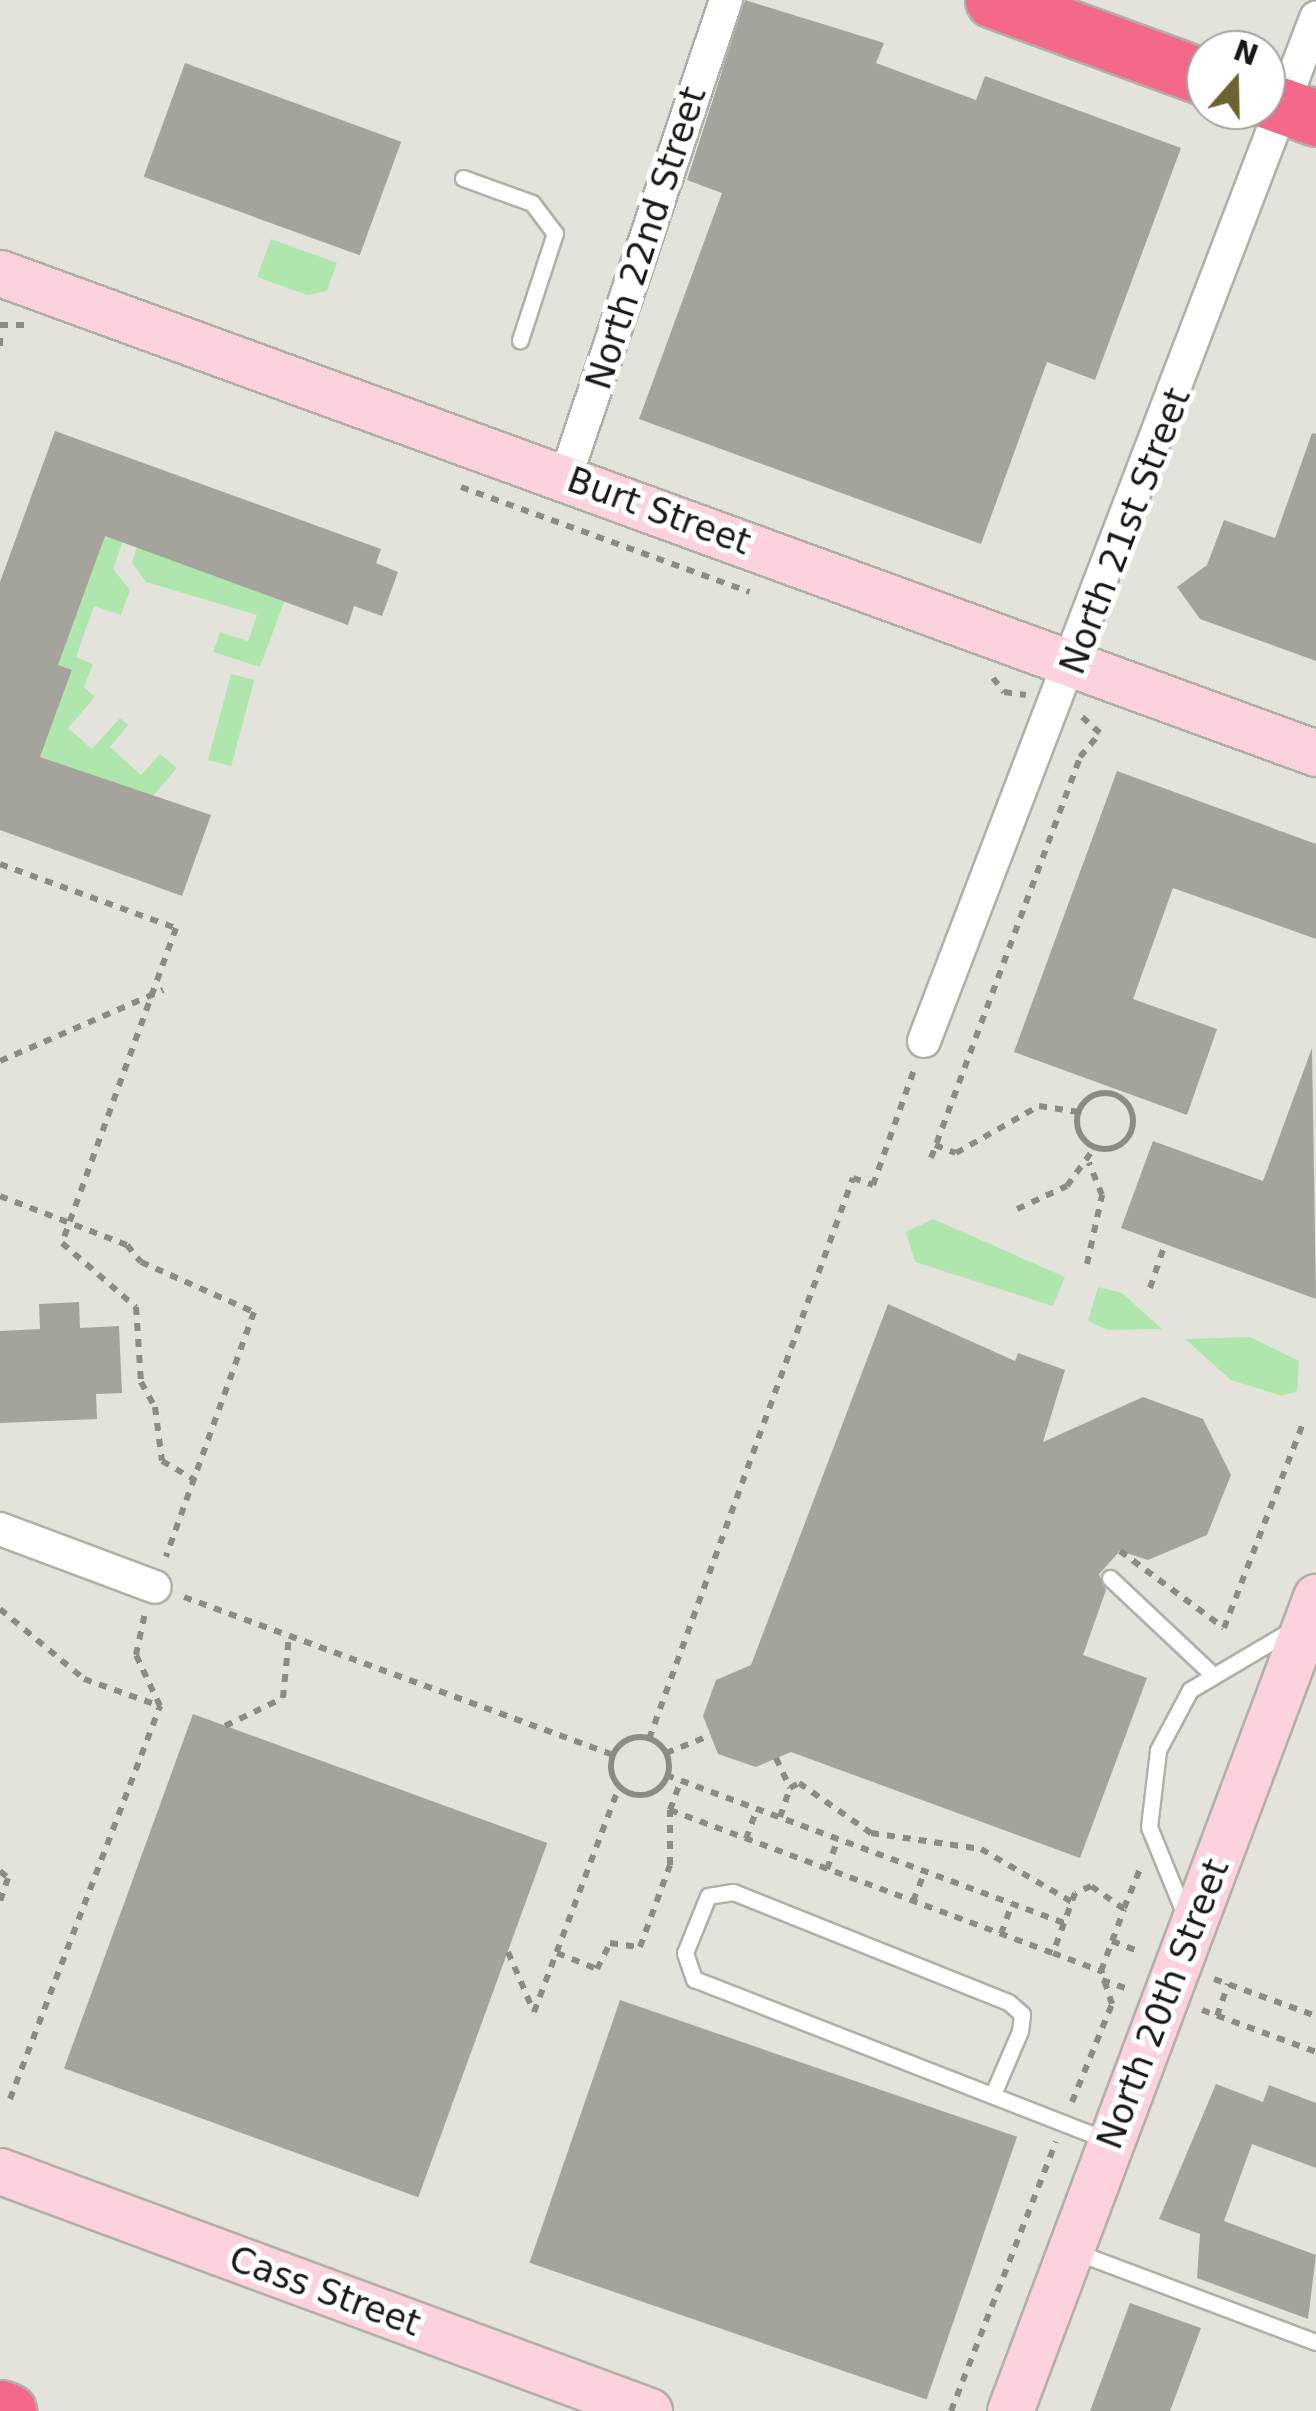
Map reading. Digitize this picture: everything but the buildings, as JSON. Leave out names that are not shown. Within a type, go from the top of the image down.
[{"type":"highway","points":[[993,0],[1186,71]]},
{"type":"highway","points":[[0,2408],[8,2411]]},
{"type":"street","name":"North 22nd Street","points":[[566,476],[726,0]]},
{"type":"street","name":"North 21st Street","points":[[924,1041],[1076,665],[1288,108],[1316,18]]},
{"type":"street","name":"Burt Street","points":[[0,274],[566,476],[1316,753]]},
{"type":"street","points":[[0,1529],[156,1587]]},
{"type":"street","name":"North 20th Street","points":[[1010,2411],[1311,1610]]},
{"type":"street","name":"Cass Street","points":[[0,2171],[649,2411]]},
{"type":"lane","points":[[464,178],[532,203],[555,233],[520,340]]},
{"type":"lane","points":[[1110,1578],[1212,1674]]},
{"type":"lane","points":[[1179,1966],[1154,1850],[1150,1792],[1174,1716],[1212,1674],[1311,1610]]},
{"type":"lane","points":[[993,2094],[1020,2030],[1022,2014],[1008,2002],[733,1892],[708,1896],[685,1953],[694,1979],[1111,2142]]},
{"type":"lane","points":[[1069,2249],[1316,2342]]},
{"type":"path","points":[[931,1158],[1080,757],[1100,732]]},
{"type":"path","points":[[0,864],[176,928],[67,1222],[65,1254],[136,1307],[141,1382],[155,1407],[162,1462],[194,1480]]},
{"type":"path","points":[[0,1061],[162,990]]},
{"type":"path","points":[[648,1739],[853,1178],[872,1185],[924,1041]]},
{"type":"path","points":[[935,1145],[956,1153],[1039,1106],[1080,1112],[1106,1094],[1129,1106],[1127,1139],[1095,1147]]},
{"type":"path","points":[[1080,1112],[1080,1134],[1095,1147]]},
{"type":"path","points":[[1017,1209],[1067,1186],[1090,1162],[1095,1147]]},
{"type":"path","points":[[1087,1264],[1102,1195],[1090,1162]]},
{"type":"path","points":[[0,1196],[67,1222],[254,1312],[156,1587],[614,1756]]},
{"type":"path","points":[[1150,1288],[1166,1244]]},
{"type":"path","points":[[1120,1551],[1224,1628],[1303,1423]]},
{"type":"path","points":[[0,1610],[84,1679],[160,1706]]},
{"type":"path","points":[[10,2099],[160,1706],[136,1656],[143,1619]]},
{"type":"path","points":[[225,1726],[284,1698],[289,1636]]},
{"type":"path","points":[[666,1753],[711,1735]]},
{"type":"path","points":[[614,1756],[638,1736],[666,1753]]},
{"type":"path","points":[[619,1787],[643,1796],[666,1774],[666,1753]]},
{"type":"path","points":[[508,1952],[534,2012],[619,1787],[614,1756]]},
{"type":"path","points":[[776,1758],[790,1788]]},
{"type":"path","points":[[666,1774],[1064,1923]]},
{"type":"path","points":[[557,1953],[598,1969],[610,1943],[640,1947],[670,1865],[670,1810],[681,1780]]},
{"type":"path","points":[[780,1817],[790,1788],[799,1783],[871,1834],[981,1849],[1072,1902]]},
{"type":"path","points":[[746,1838],[757,1809]]},
{"type":"path","points":[[670,1810],[1053,1953],[1100,1975],[1179,1966],[1316,2016]]},
{"type":"path","points":[[827,1868],[838,1839]]},
{"type":"path","points":[[0,1871],[8,1878],[0,1901]]},
{"type":"path","points":[[914,1900],[925,1871]]},
{"type":"path","points":[[952,2411],[1112,2004],[1100,1975],[1124,1909],[1091,1886],[1072,1902],[1053,1953]]},
{"type":"path","points":[[1002,1934],[1012,1904]]},
{"type":"path","points":[[1179,1966],[1217,2016],[1316,2052]]},
{"type":"path","points":[[1217,2016],[1228,1984]]},
{"type":"green space","points":[[271,239],[337,263],[327,291],[307,295],[257,277]]},
{"type":"green space","points":[[110,521],[125,535],[113,569],[130,590],[121,615],[94,606],[76,657],[93,664],[84,687],[95,697],[68,728],[92,749],[120,718],[128,725],[110,747],[141,775],[160,754],[177,768],[152,797],[40,757],[72,671],[49,662]]},
{"type":"green space","points":[[139,540],[284,602],[260,667],[213,652],[220,632],[248,641],[257,615],[146,582],[132,563]]},
{"type":"green space","points":[[231,674],[254,680],[231,766],[208,760]]},
{"type":"green space","points":[[933,1219],[1065,1277],[1053,1306],[915,1262],[906,1232]]},
{"type":"green space","points":[[1098,1287],[1122,1293],[1162,1329],[1108,1330],[1088,1321]]},
{"type":"green space","points":[[1250,1337],[1299,1361],[1297,1391],[1282,1396],[1231,1380],[1185,1339]]}]
